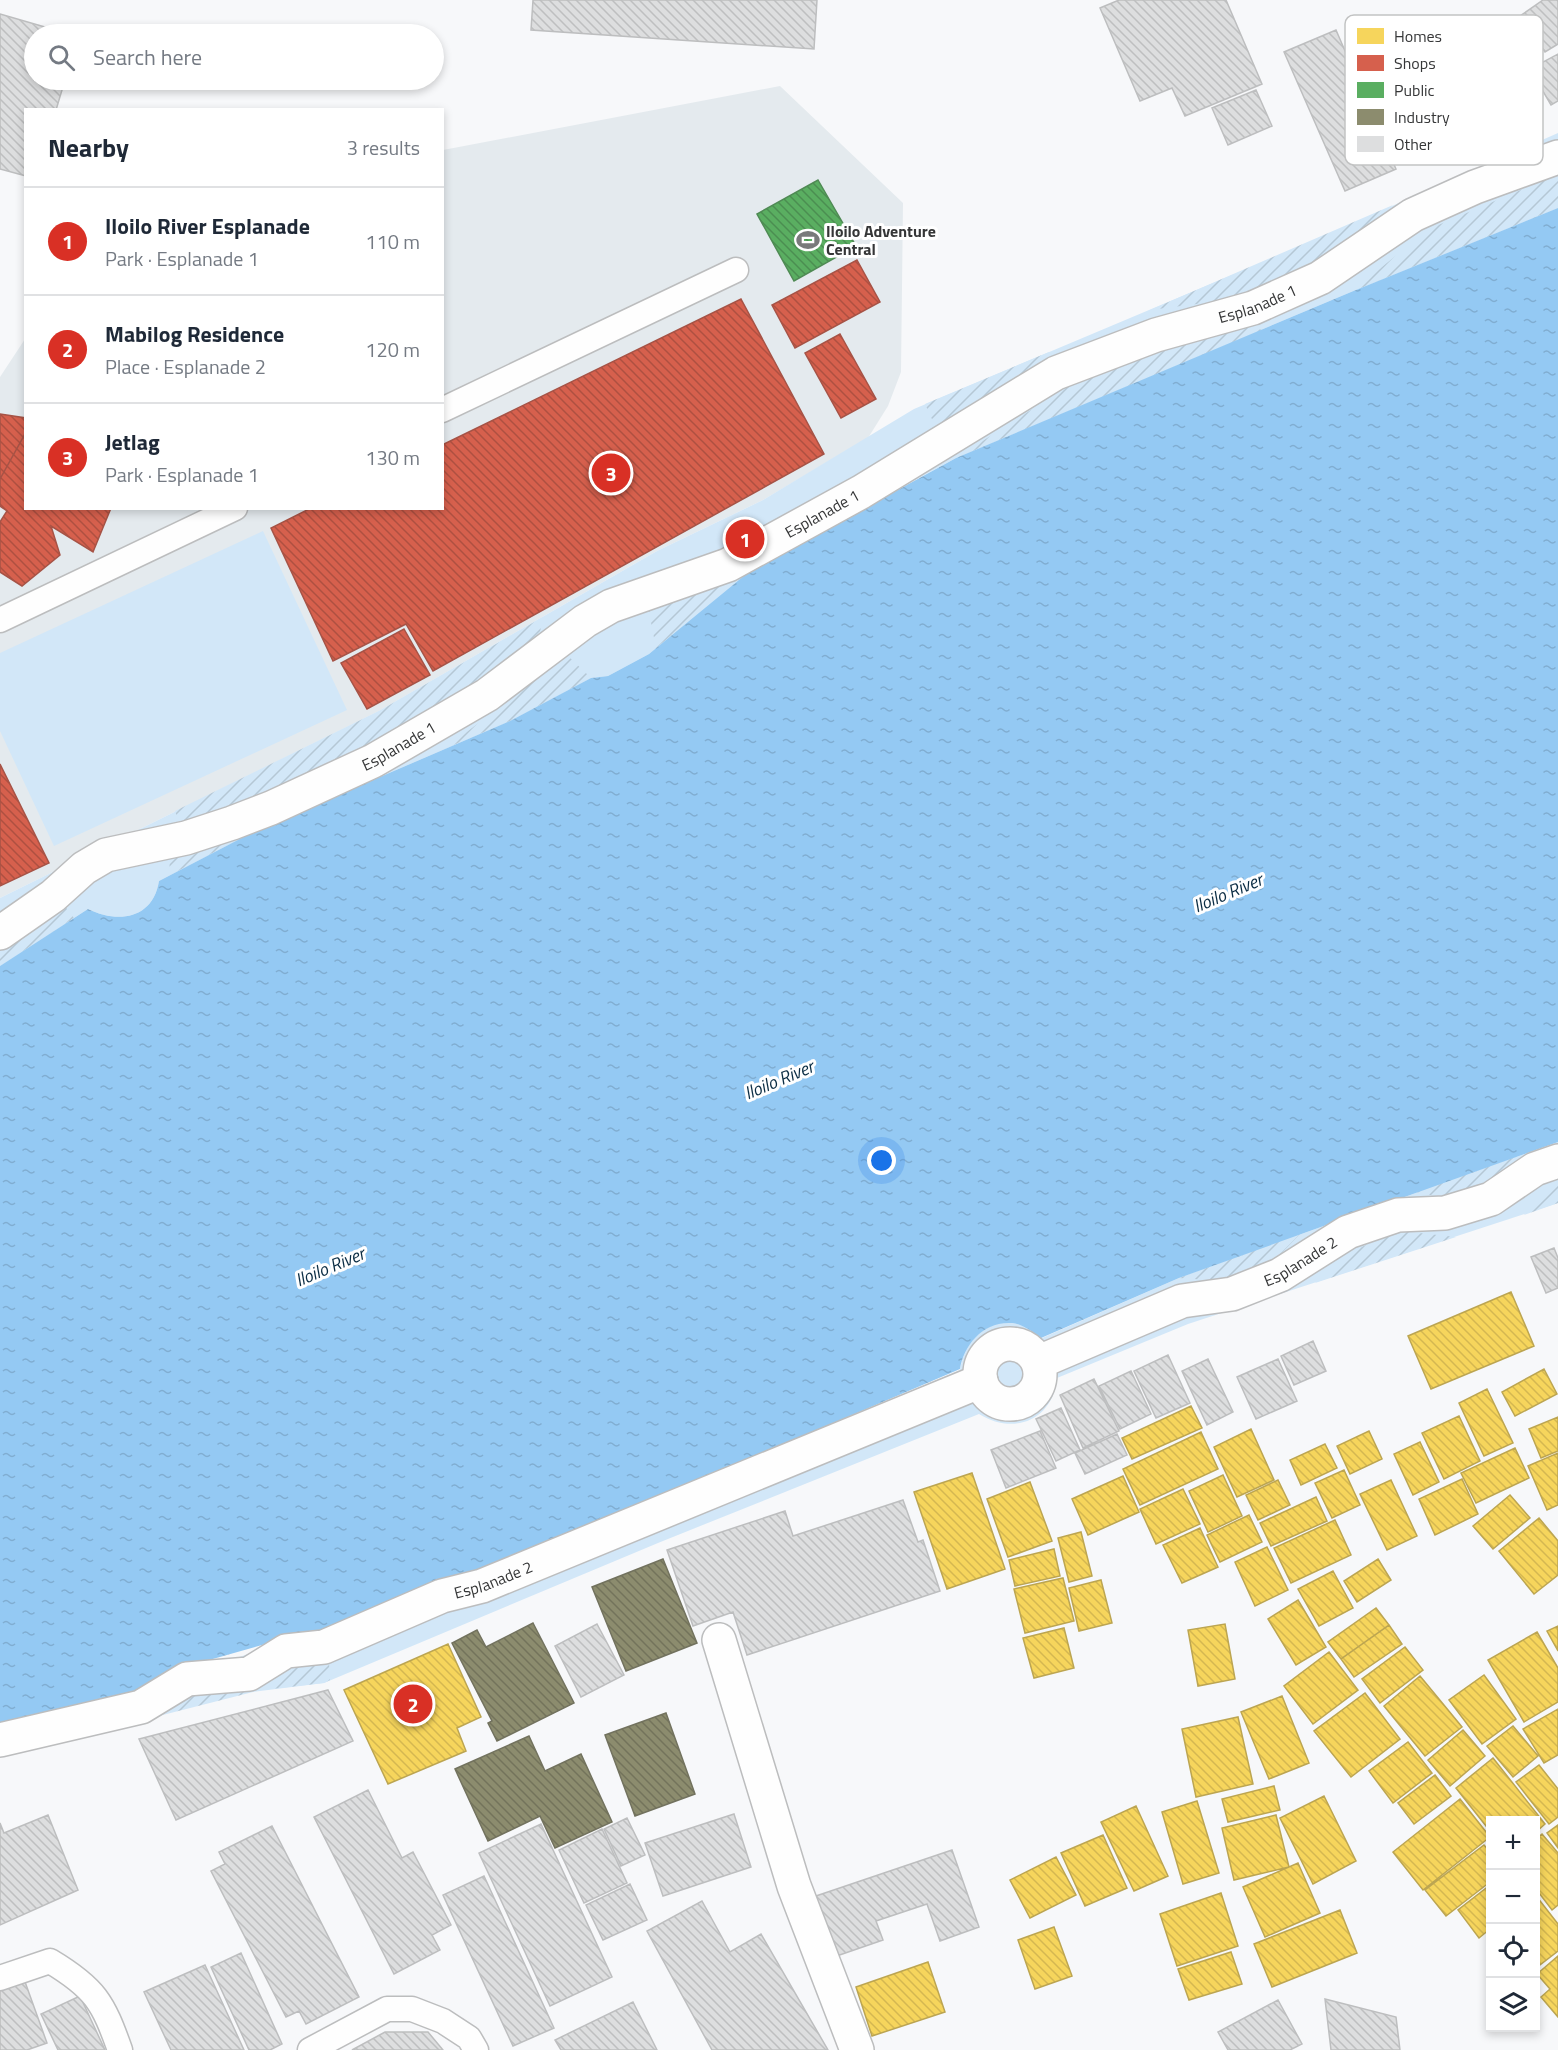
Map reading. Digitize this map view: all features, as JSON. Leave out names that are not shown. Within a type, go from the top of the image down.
[{"type":"street","name":"Esplanade 1","points":[[1543,162],[1558,157]]},
{"type":"street","name":"Esplanade 1","points":[[0,933],[53,896],[84,868],[106,855],[186,838],[232,823],[272,808],[373,761],[487,695],[585,621],[611,606],[670,587],[737,560],[851,497],[1056,373],[1156,335],[1253,308],[1320,278],[1413,215],[1475,187],[1536,165]]},
{"type":"street","name":"Esplanade 2","points":[[0,1740],[141,1707],[187,1679],[249,1674],[286,1651],[324,1647],[442,1596],[482,1586],[981,1381],[983,1360],[998,1346],[1018,1345],[1028,1349],[1039,1362],[1182,1301],[1233,1294],[1280,1275],[1348,1232],[1398,1215],[1446,1214],[1491,1199],[1535,1169],[1558,1161]]},
{"type":"street","points":[[719,1640],[794,1886],[858,2050]]},
{"type":"lane","points":[[444,409],[736,270]]},
{"type":"lane","points":[[0,620],[231,510]]},
{"type":"lane","points":[[0,1978],[50,1961],[78,1978],[100,2000],[120,2050]]},
{"type":"lane","points":[[310,2050],[387,2009],[412,2009],[442,2021],[469,2038],[476,2050]]},
{"type":"shaded area","points":[[780,86],[903,203],[901,372],[888,406],[868,438],[763,500],[657,551],[379,711],[0,898],[0,377],[24,341],[24,510],[444,510],[444,150]]},
{"type":"shaded area","points":[[1558,133],[1558,208],[1351,292],[956,458],[771,558],[649,654],[608,676],[591,678],[510,721],[259,829],[159,881],[150,904],[142,911],[122,917],[99,914],[88,909],[0,966],[0,898],[379,711],[657,551],[763,500],[914,409],[1299,247],[1485,165],[1543,165],[1543,140]]},
{"type":"shaded area","points":[[1558,174],[1558,208],[1351,292],[1429,229]]},
{"type":"shaded area","points":[[1393,205],[1314,267],[1243,298],[1150,310]]},
{"type":"shaded area","points":[[1249,326],[1262,330],[956,458],[1067,387],[1167,347]]},
{"type":"shaded area","points":[[1049,352],[1044,369],[937,430],[925,404]]},
{"type":"shaded area","points":[[263,531],[347,710],[54,846],[0,731],[0,653]]},
{"type":"shaded area","points":[[750,571],[656,648],[648,607]]},
{"type":"shaded area","points":[[543,617],[539,637],[486,684],[277,793],[180,825],[175,811],[379,711]]},
{"type":"shaded area","points":[[564,652],[591,678],[510,721],[444,749],[524,689]]},
{"type":"shaded area","points":[[259,829],[170,875],[169,853]]},
{"type":"shaded area","points":[[64,905],[74,918],[0,966],[0,947]]},
{"type":"shaded area","points":[[1558,1142],[1558,1203],[1188,1324],[1057,1378],[1054,1393],[1048,1404],[1040,1414],[1030,1420],[1005,1424],[979,1414],[658,1543],[324,1683],[253,1692],[138,1692],[479,1574],[960,1370],[971,1343],[984,1330],[992,1326],[1012,1323],[1042,1338],[1179,1278]]},
{"type":"shaded area","points":[[1518,1156],[1488,1185],[1445,1198],[1416,1192]]},
{"type":"shaded area","points":[[1558,1183],[1558,1203],[1524,1215],[1544,1188]]},
{"type":"shaded area","points":[[1401,1231],[1456,1237],[1315,1283],[1349,1252]]},
{"type":"shaded area","points":[[1301,1233],[1271,1264],[1225,1281],[1179,1278]]},
{"type":"shaded area","points":[[329,1663],[330,1680],[324,1683],[262,1690],[295,1664]]},
{"type":"shaded area","points":[[192,1690],[253,1692],[147,1719]]},
{"type":"water","name":"Iloilo River","points":[[1558,208],[1558,1142],[1179,1278],[1041,1338],[1012,1323],[992,1326],[984,1330],[971,1343],[960,1369],[479,1574],[321,1633],[287,1638],[181,1668],[138,1692],[0,1726],[0,966],[88,909],[99,914],[122,917],[142,911],[150,904],[159,881],[259,829],[510,721],[591,678],[608,676],[649,654],[750,571],[956,458],[1351,292]]},
{"type":"building: Homes","points":[[1511,1292],[1534,1346],[1431,1389],[1408,1336]]},
{"type":"building: Homes","points":[[1544,1369],[1557,1394],[1515,1416],[1502,1392]]},
{"type":"building: Homes","points":[[1487,1389],[1513,1443],[1484,1456],[1459,1403]]},
{"type":"building: Homes","points":[[1191,1406],[1202,1428],[1132,1459],[1122,1438]]},
{"type":"building: Homes","points":[[1459,1416],[1480,1461],[1444,1479],[1422,1433]]},
{"type":"building: Homes","points":[[1558,1417],[1558,1451],[1541,1458],[1529,1429]]},
{"type":"building: Homes","points":[[1251,1429],[1274,1480],[1237,1497],[1214,1447]]},
{"type":"building: Homes","points":[[1369,1431],[1382,1459],[1350,1474],[1337,1446]]},
{"type":"building: Homes","points":[[1201,1432],[1218,1469],[1140,1505],[1123,1469]]},
{"type":"building: Homes","points":[[1420,1442],[1439,1482],[1413,1495],[1394,1454]]},
{"type":"building: Homes","points":[[1325,1444],[1337,1468],[1301,1485],[1290,1460]]},
{"type":"building: Homes","points":[[1515,1448],[1529,1478],[1476,1503],[1461,1473]]},
{"type":"building: Homes","points":[[1558,1453],[1558,1505],[1547,1510],[1528,1466]]},
{"type":"building: Homes","points":[[1344,1470],[1360,1505],[1332,1518],[1315,1483]]},
{"type":"building: Homes","points":[[972,1473],[1005,1569],[947,1589],[914,1492]]},
{"type":"building: Homes","points":[[1223,1475],[1242,1516],[1208,1532],[1189,1491]]},
{"type":"building: Homes","points":[[1123,1476],[1139,1512],[1088,1535],[1072,1499]]},
{"type":"building: Homes","points":[[1462,1479],[1478,1514],[1435,1535],[1419,1499]]},
{"type":"building: Homes","points":[[1278,1480],[1290,1505],[1258,1520],[1246,1495]]},
{"type":"building: Homes","points":[[1391,1480],[1417,1536],[1387,1550],[1360,1494]]},
{"type":"building: Homes","points":[[1030,1482],[1052,1541],[1008,1557],[987,1499]]},
{"type":"building: Homes","points":[[1183,1489],[1200,1524],[1156,1544],[1140,1509]]},
{"type":"building: Homes","points":[[1510,1495],[1530,1518],[1493,1549],[1473,1526]]},
{"type":"building: Homes","points":[[1316,1497],[1327,1521],[1271,1546],[1260,1523]]},
{"type":"building: Homes","points":[[1249,1515],[1262,1542],[1220,1562],[1207,1535]]},
{"type":"building: Homes","points":[[1539,1518],[1558,1541],[1558,1575],[1534,1594],[1499,1551]]},
{"type":"building: Homes","points":[[1335,1520],[1351,1555],[1291,1583],[1274,1548]]},
{"type":"building: Homes","points":[[1200,1528],[1218,1567],[1182,1583],[1163,1545]]},
{"type":"building: Homes","points":[[1081,1532],[1092,1576],[1069,1582],[1058,1538]]},
{"type":"building: Homes","points":[[1267,1547],[1288,1590],[1255,1606],[1235,1562]]},
{"type":"building: Homes","points":[[1054,1549],[1060,1576],[1015,1586],[1009,1560]]},
{"type":"building: Homes","points":[[1378,1559],[1391,1580],[1357,1602],[1344,1581]]},
{"type":"building: Homes","points":[[1333,1571],[1353,1608],[1319,1626],[1298,1589]]},
{"type":"building: Homes","points":[[1063,1578],[1074,1621],[1025,1633],[1014,1589]]},
{"type":"building: Homes","points":[[1101,1580],[1112,1623],[1079,1631],[1069,1588]]},
{"type":"building: Homes","points":[[1298,1600],[1326,1647],[1296,1665],[1268,1619]]},
{"type":"building: Homes","points":[[1376,1608],[1389,1625],[1341,1659],[1328,1642]]},
{"type":"building: Homes","points":[[1225,1624],[1235,1679],[1198,1686],[1188,1630]]},
{"type":"building: Homes","points":[[1389,1625],[1402,1644],[1354,1677],[1341,1659]]},
{"type":"building: Homes","points":[[1558,1626],[1558,1651],[1547,1631]]},
{"type":"building: Homes","points":[[1064,1628],[1074,1668],[1034,1678],[1023,1638]]},
{"type":"building: Homes","points":[[1537,1632],[1558,1668],[1558,1702],[1524,1722],[1488,1660]]},
{"type":"building: Homes","points":[[448,1644],[481,1717],[457,1728],[466,1751],[388,1784],[344,1690]]},
{"type":"building: Homes","points":[[1405,1647],[1423,1670],[1380,1703],[1362,1679]]},
{"type":"building: Homes","points":[[1329,1652],[1358,1690],[1313,1724],[1284,1686]]},
{"type":"building: Homes","points":[[1484,1675],[1516,1719],[1482,1744],[1449,1700]]},
{"type":"building: Homes","points":[[1420,1676],[1462,1727],[1425,1756],[1384,1706]]},
{"type":"building: Homes","points":[[1365,1693],[1400,1739],[1351,1777],[1314,1731]]},
{"type":"building: Homes","points":[[1282,1696],[1309,1763],[1269,1779],[1241,1712]]},
{"type":"building: Homes","points":[[1558,1709],[1558,1755],[1544,1763],[1523,1729]]},
{"type":"building: Homes","points":[[1238,1717],[1253,1784],[1196,1797],[1182,1729]]},
{"type":"building: Homes","points":[[1513,1726],[1538,1756],[1513,1777],[1487,1746]]},
{"type":"building: Homes","points":[[1463,1730],[1485,1756],[1450,1786],[1428,1760]]},
{"type":"building: Homes","points":[[1408,1742],[1432,1773],[1393,1803],[1369,1771]]},
{"type":"building: Homes","points":[[1493,1758],[1539,1816],[1486,1816],[1486,1826],[1456,1788]]},
{"type":"building: Homes","points":[[1539,1765],[1558,1789],[1558,1817],[1549,1824],[1516,1782]]},
{"type":"building: Homes","points":[[1435,1775],[1451,1796],[1414,1824],[1398,1803]]},
{"type":"building: Homes","points":[[1274,1786],[1280,1810],[1228,1822],[1222,1799]]},
{"type":"building: Homes","points":[[1324,1796],[1356,1861],[1313,1884],[1280,1818]]},
{"type":"building: Homes","points":[[1460,1799],[1486,1832],[1486,1840],[1423,1890],[1393,1852]]},
{"type":"building: Homes","points":[[1197,1801],[1219,1873],[1183,1884],[1162,1812]]},
{"type":"building: Homes","points":[[1136,1806],[1168,1876],[1134,1891],[1101,1822]]},
{"type":"building: Homes","points":[[1276,1815],[1289,1867],[1234,1880],[1222,1828]]},
{"type":"building: Homes","points":[[1540,1818],[1545,1824],[1540,1828]]},
{"type":"building: Homes","points":[[1558,1825],[1558,1848],[1547,1833]]},
{"type":"building: Homes","points":[[1542,1834],[1558,1853],[1558,1905],[1552,1910],[1540,1894],[1540,1836]]},
{"type":"building: Homes","points":[[1103,1835],[1127,1888],[1085,1906],[1061,1853]]},
{"type":"building: Homes","points":[[1484,1845],[1486,1847],[1486,1885],[1446,1916],[1425,1890]]},
{"type":"building: Homes","points":[[1056,1857],[1076,1895],[1030,1918],[1010,1880]]},
{"type":"building: Homes","points":[[1298,1863],[1320,1913],[1265,1937],[1243,1887]]},
{"type":"building: Homes","points":[[1486,1888],[1486,1932],[1479,1938],[1458,1910]]},
{"type":"building: Homes","points":[[1221,1893],[1238,1946],[1177,1966],[1160,1914]]},
{"type":"building: Homes","points":[[1540,1901],[1558,1924],[1558,1951],[1540,1965]]},
{"type":"building: Homes","points":[[1340,1910],[1357,1953],[1272,1987],[1254,1944]]},
{"type":"building: Homes","points":[[1054,1927],[1072,1976],[1035,1989],[1018,1940]]},
{"type":"building: Homes","points":[[1231,1952],[1242,1984],[1189,2000],[1178,1969]]},
{"type":"building: Homes","points":[[1558,1956],[1558,2017],[1541,1997],[1550,1989],[1540,1977],[1540,1971]]},
{"type":"building: Homes","points":[[928,1962],[945,2012],[872,2036],[856,1987]]},
{"type":"building: Shops","points":[[857,260],[880,302],[795,348],[772,305]]},
{"type":"building: Shops","points":[[741,299],[824,454],[433,671],[406,624],[333,661],[271,528],[307,510],[444,510],[444,444]]},
{"type":"building: Shops","points":[[840,334],[876,399],[841,418],[805,353]]},
{"type":"building: Shops","points":[[0,414],[24,418],[24,436],[0,479]]},
{"type":"building: Shops","points":[[24,436],[24,510],[110,510],[93,552],[51,526],[60,555],[22,586],[0,572],[0,522],[7,511],[0,506],[0,479]]},
{"type":"building: Shops","points":[[404,629],[430,675],[367,709],[341,663]]},
{"type":"building: Shops","points":[[0,764],[49,863],[0,886]]},
{"type":"building: Public","points":[[818,180],[856,246],[794,281],[757,214]]},
{"type":"building: Industry","points":[[663,1559],[697,1643],[626,1671],[592,1587]]},
{"type":"building: Industry","points":[[533,1623],[574,1703],[497,1741],[488,1723],[492,1721],[452,1643],[477,1630],[486,1647]]},
{"type":"building: Industry","points":[[666,1713],[695,1794],[635,1816],[605,1735]]},
{"type":"building: Industry","points":[[529,1736],[545,1771],[581,1754],[612,1822],[555,1848],[540,1816],[488,1841],[455,1769]]},
{"type":"building: Other","points":[[533,0],[817,0],[814,49],[531,30]]},
{"type":"building: Other","points":[[1119,0],[1226,0],[1262,84],[1185,116],[1172,88],[1140,101],[1100,8]]},
{"type":"building: Other","points":[[1543,0],[1558,0],[1558,44],[1545,52],[1543,49],[1543,15],[1521,15]]},
{"type":"building: Other","points":[[0,14],[34,24],[24,24],[24,90],[62,90],[57,108],[24,108],[24,175],[0,169]]},
{"type":"building: Other","points":[[1336,30],[1345,51],[1345,165],[1394,165],[1396,169],[1345,191],[1284,52]]},
{"type":"building: Other","points":[[1558,54],[1558,101],[1551,105],[1543,91],[1543,62]]},
{"type":"building: Other","points":[[1256,90],[1272,126],[1228,145],[1212,108]]},
{"type":"building: Other","points":[[1554,1248],[1558,1258],[1558,1288],[1546,1293],[1531,1257]]},
{"type":"building: Other","points":[[1313,1341],[1326,1371],[1294,1385],[1281,1356]]},
{"type":"building: Other","points":[[1168,1355],[1190,1403],[1156,1418],[1134,1371]]},
{"type":"building: Other","points":[[1208,1359],[1233,1412],[1207,1425],[1182,1371]]},
{"type":"building: Other","points":[[1278,1359],[1297,1401],[1256,1419],[1237,1377]]},
{"type":"building: Other","points":[[1131,1371],[1151,1414],[1120,1429],[1099,1386]]},
{"type":"building: Other","points":[[1094,1379],[1119,1431],[1083,1448],[1060,1395]]},
{"type":"building: Other","points":[[1061,1408],[1080,1450],[1056,1461],[1036,1419]]},
{"type":"building: Other","points":[[1040,1431],[1056,1468],[1006,1488],[991,1450]]},
{"type":"building: Other","points":[[1117,1434],[1127,1455],[1085,1474],[1075,1453]]},
{"type":"building: Other","points":[[903,1500],[918,1542],[923,1540],[940,1591],[747,1655],[733,1612],[693,1626],[667,1550],[785,1511],[793,1536]]},
{"type":"building: Other","points":[[597,1624],[624,1675],[581,1697],[555,1646]]},
{"type":"building: Other","points":[[328,1690],[353,1741],[176,1820],[139,1739]]},
{"type":"building: Other","points":[[368,1790],[402,1858],[413,1852],[451,1925],[432,1935],[440,1950],[394,1974],[314,1817]]},
{"type":"building: Other","points":[[734,1814],[751,1867],[663,1896],[645,1843]]},
{"type":"building: Other","points":[[48,1815],[78,1890],[0,1925],[0,1823],[4,1833]]},
{"type":"building: Other","points":[[627,1818],[645,1855],[621,1866],[604,1829]]},
{"type":"building: Other","points":[[541,1824],[612,1977],[550,2006],[479,1853]]},
{"type":"building: Other","points":[[272,1826],[359,1997],[306,2024],[299,2011],[286,2017],[211,1871],[225,1864],[219,1852]]},
{"type":"building: Other","points":[[602,1829],[627,1883],[584,1903],[559,1850]]},
{"type":"building: Other","points":[[952,1850],[979,1927],[940,1941],[927,1904],[876,1921],[883,1940],[828,1959],[807,1899]]},
{"type":"building: Other","points":[[484,1876],[554,2028],[513,2046],[443,1895]]},
{"type":"building: Other","points":[[630,1884],[647,1920],[603,1940],[586,1905]]},
{"type":"building: Other","points":[[702,1901],[730,1952],[761,1934],[828,2050],[712,2050],[647,1931]]},
{"type":"building: Other","points":[[241,1953],[282,2044],[270,2050],[249,2050],[211,1967]]},
{"type":"building: Other","points":[[205,1965],[244,2050],[171,2050],[144,1992]]},
{"type":"building: Other","points":[[24,1979],[47,2043],[27,2050],[0,2050],[0,1987]]},
{"type":"building: Other","points":[[80,1996],[105,2050],[58,2050],[41,2014]]},
{"type":"building: Other","points":[[1325,1999],[1396,2017],[1400,2050],[1331,2050]]},
{"type":"building: Other","points":[[1278,2000],[1302,2044],[1290,2050],[1228,2050],[1218,2032]]},
{"type":"building: Other","points":[[633,2002],[657,2050],[561,2050],[555,2040]]},
{"type":"building: Other","points":[[385,2032],[428,2032],[443,2050],[352,2050]]},
{"type":"place","name":"Iloilo Adventure Central","points":[[808,240]]},
{"type":"place","name":"Jetlag","points":[[611,473]]},
{"type":"place","name":"Iloilo River Esplanade","points":[[745,539]]},
{"type":"place","name":"Mabilog Residence","points":[[413,1704]]}]
